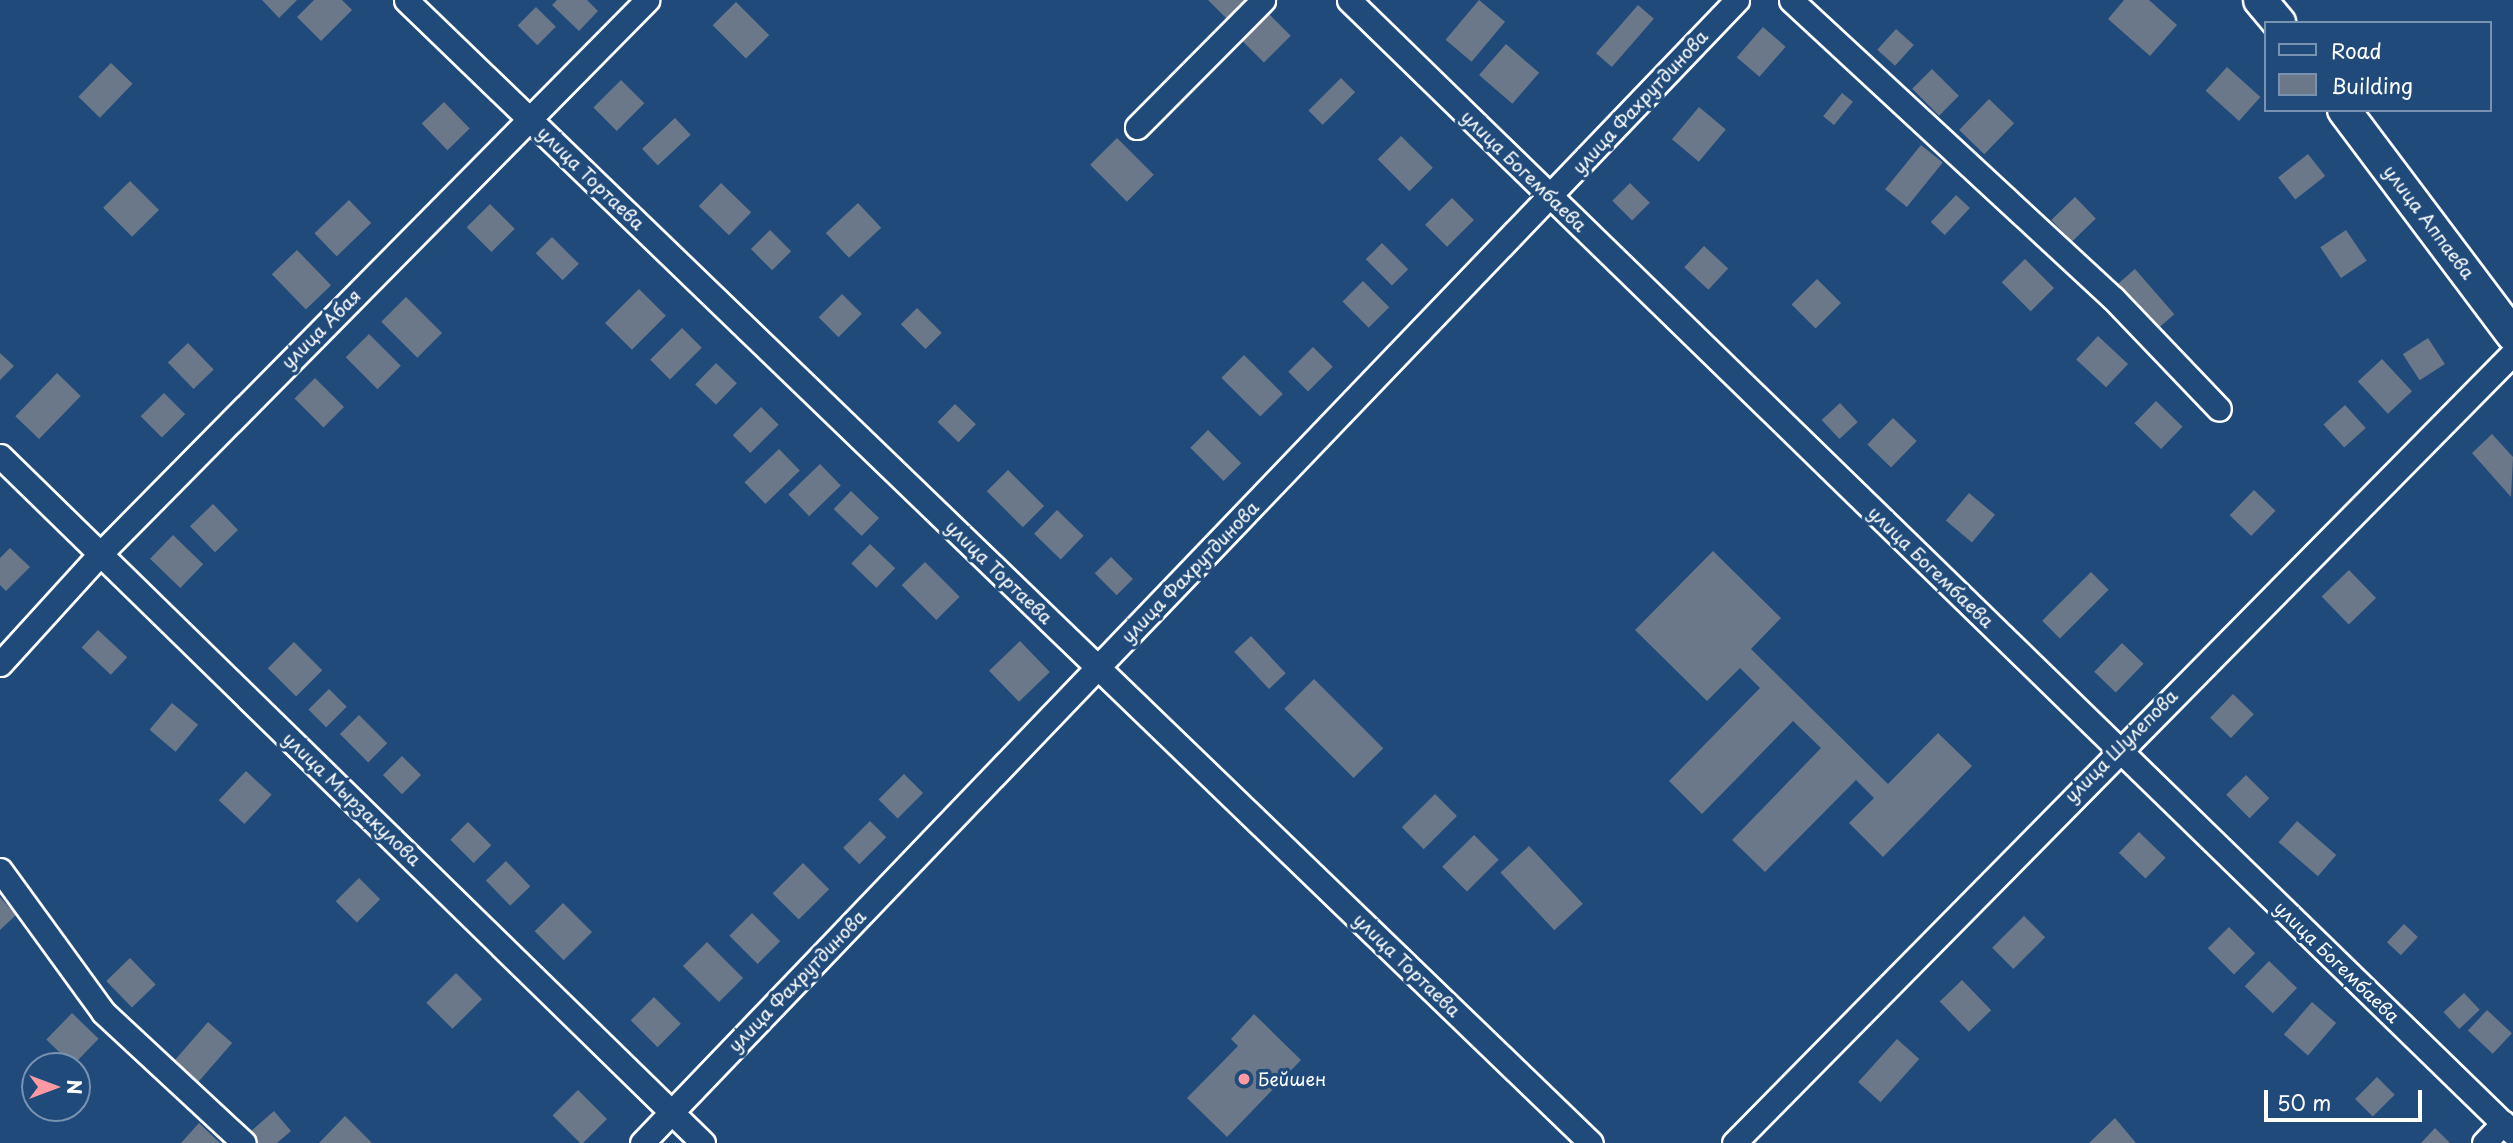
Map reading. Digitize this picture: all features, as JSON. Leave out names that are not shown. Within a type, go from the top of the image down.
[{"type":"main road","points":[[2260,0],[2277,21]]},
{"type":"main road","name":"улица Аппаева","points":[[2346,112],[2513,335]]},
{"type":"street","name":"улица Тортаева","points":[[406,0],[1591,1143]]},
{"type":"street","name":"улица Абая","points":[[0,664],[100,554],[647,0]]},
{"type":"street","points":[[1137,127],[1263,0]]},
{"type":"street","name":"улица Богембаева","points":[[1349,0],[2508,1128]]},
{"type":"street","name":"улица Фахрутдинова","points":[[642,1143],[1737,0]]},
{"type":"street","points":[[1791,0],[2054,242],[2219,409]]},
{"type":"street","name":"улица Шулепова","points":[[1734,1143],[2118,749],[2513,353]]},
{"type":"street","name":"улица Мырзакулова","points":[[0,456],[703,1143]]},
{"type":"street","points":[[0,870],[103,1012],[244,1143]]},
{"type":"street","points":[[2484,1143],[2508,1128]]},
{"type":"building","points":[[262,0],[297,0],[279,18]]},
{"type":"building","points":[[314,0],[342,0],[352,10],[321,41],[297,17]]},
{"type":"building","points":[[557,0],[587,0],[598,11],[579,31],[552,5]]},
{"type":"building","points":[[1208,0],[1252,0],[1230,22]]},
{"type":"building","points":[[1479,0],[1505,22],[1472,62],[1446,40]]},
{"type":"building","points":[[2124,0],[2149,0],[2177,25],[2150,56],[2108,19]]},
{"type":"building","points":[[736,2],[769,35],[746,59],[713,25]]},
{"type":"building","points":[[1638,5],[1654,19],[1612,67],[1596,53]]},
{"type":"building","points":[[536,7],[556,27],[537,45],[518,25]]},
{"type":"building","points":[[1266,11],[1291,36],[1264,63],[1239,38]]},
{"type":"building","points":[[1763,27],[1786,47],[1759,77],[1737,57]]},
{"type":"building","points":[[1896,29],[1914,45],[1895,66],[1877,50]]},
{"type":"building","points":[[1506,44],[1539,73],[1512,104],[1479,75]]},
{"type":"building","points":[[111,63],[133,84],[100,118],[78,97]]},
{"type":"building","points":[[2227,67],[2260,97],[2239,121],[2206,91]]},
{"type":"building","points":[[1932,69],[1959,96],[1939,116],[1912,89]]},
{"type":"building","points":[[1341,78],[1355,92],[1323,125],[1308,111]]},
{"type":"building","points":[[621,80],[644,103],[617,131],[593,108]]},
{"type":"building","points":[[1842,93],[1853,102],[1834,125],[1823,116]]},
{"type":"building","points":[[1989,99],[2014,123],[1984,154],[1959,130]]},
{"type":"building","points":[[444,102],[470,129],[447,150],[422,124]]},
{"type":"building","points":[[1699,107],[1726,129],[1699,162],[1672,139]]},
{"type":"building","points":[[675,118],[691,135],[658,166],[642,149]]},
{"type":"building","points":[[1401,136],[1433,168],[1409,191],[1378,159]]},
{"type":"building","points":[[1117,138],[1154,175],[1127,202],[1090,165]]},
{"type":"building","points":[[1921,145],[1943,163],[1907,207],[1885,189]]},
{"type":"building","points":[[2308,154],[2325,176],[2295,199],[2278,177]]},
{"type":"building","points":[[130,181],[159,210],[132,237],[103,208]]},
{"type":"building","points":[[721,183],[751,212],[729,235],[699,206]]},
{"type":"building","points":[[1630,183],[1650,203],[1632,220],[1612,201]]},
{"type":"building","points":[[1956,195],[1970,208],[1945,235],[1931,222]]},
{"type":"building","points":[[2075,197],[2096,219],[2072,242],[2051,220]]},
{"type":"building","points":[[1452,198],[1474,220],[1447,247],[1425,225]]},
{"type":"building","points":[[349,200],[371,223],[337,256],[314,233]]},
{"type":"building","points":[[858,203],[881,228],[849,258],[826,233]]},
{"type":"building","points":[[490,204],[515,229],[491,252],[467,227]]},
{"type":"building","points":[[770,230],[791,251],[772,270],[751,249]]},
{"type":"building","points":[[2346,230],[2367,261],[2341,278],[2320,247]]},
{"type":"building","points":[[552,237],[579,264],[563,280],[536,253]]},
{"type":"building","points":[[1382,243],[1408,269],[1392,285],[1366,259]]},
{"type":"building","points":[[1704,246],[1728,269],[1708,290],[1684,267]]},
{"type":"building","points":[[297,250],[331,285],[306,310],[272,274]]},
{"type":"building","points":[[2025,259],[2054,288],[2031,311],[2002,282]]},
{"type":"building","points":[[2135,269],[2174,314],[2156,330],[2117,285]]},
{"type":"building","points":[[1817,279],[1841,303],[1816,328],[1792,304]]},
{"type":"building","points":[[1363,281],[1389,307],[1369,328],[1342,302]]},
{"type":"building","points":[[639,289],[666,316],[632,350],[605,323]]},
{"type":"building","points":[[842,294],[862,314],[838,337],[819,317]]},
{"type":"building","points":[[406,297],[442,333],[417,358],[381,322]]},
{"type":"building","points":[[917,308],[942,333],[925,349],[901,324]]},
{"type":"building","points":[[682,328],[702,348],[670,380],[650,360]]},
{"type":"building","points":[[369,334],[401,366],[377,389],[346,357]]},
{"type":"building","points":[[2098,336],[2128,364],[2106,387],[2076,359]]},
{"type":"building","points":[[2428,338],[2445,364],[2420,380],[2403,354]]},
{"type":"building","points":[[188,343],[214,370],[194,389],[168,362]]},
{"type":"building","points":[[1313,347],[1333,367],[1308,392],[1288,372]]},
{"type":"building","points":[[0,353],[14,366],[0,380]]},
{"type":"building","points":[[1244,355],[1283,394],[1260,417],[1221,378]]},
{"type":"building","points":[[2382,359],[2412,391],[2388,414],[2358,382]]},
{"type":"building","points":[[716,363],[737,383],[716,405],[695,385]]},
{"type":"building","points":[[57,373],[81,396],[39,439],[15,416]]},
{"type":"building","points":[[315,378],[344,407],[323,427],[294,399]]},
{"type":"building","points":[[164,393],[185,414],[162,438],[141,416]]},
{"type":"building","points":[[2156,401],[2183,427],[2161,449],[2134,423]]},
{"type":"building","points":[[1840,403],[1858,422],[1839,439],[1822,420]]},
{"type":"building","points":[[955,404],[976,424],[958,442],[938,422]]},
{"type":"building","points":[[2345,405],[2366,428],[2344,447],[2323,424]]},
{"type":"building","points":[[761,407],[779,425],[750,453],[733,435]]},
{"type":"building","points":[[1893,418],[1917,441],[1891,468],[1867,445]]},
{"type":"building","points":[[1208,430],[1241,463],[1224,481],[1190,448]]},
{"type":"building","points":[[2492,434],[2513,457],[2511,497],[2472,453]]},
{"type":"building","points":[[779,449],[800,471],[765,504],[744,482]]},
{"type":"building","points":[[820,464],[841,486],[809,516],[788,495]]},
{"type":"building","points":[[1008,470],[1044,506],[1023,527],[987,491]]},
{"type":"building","points":[[2254,490],[2276,511],[2251,536],[2230,515]]},
{"type":"building","points":[[851,491],[879,518],[862,536],[834,509]]},
{"type":"building","points":[[1969,493],[1995,515],[1972,542],[1946,521]]},
{"type":"building","points":[[213,504],[238,530],[215,552],[190,526]]},
{"type":"building","points":[[1057,510],[1084,536],[1061,559],[1034,534]]},
{"type":"building","points":[[173,535],[203,564],[180,588],[150,559]]},
{"type":"building","points":[[870,544],[895,568],[876,588],[851,563]]},
{"type":"building","points":[[10,548],[30,567],[6,591],[0,585],[0,558]]},
{"type":"building","points":[[1713,551],[1781,618],[1751,649],[1888,784],[1938,733],[1972,766],[1883,857],[1849,823],[1874,798],[1856,780],[1765,872],[1732,840],[1821,748],[1793,721],[1702,814],[1669,781],[1760,688],[1740,668],[1707,701],[1635,630]]},
{"type":"building","points":[[1111,557],[1133,579],[1117,595],[1095,573]]},
{"type":"building","points":[[925,562],[960,597],[936,620],[902,585]]},
{"type":"building","points":[[2349,570],[2376,598],[2349,624],[2322,596]]},
{"type":"building","points":[[2091,572],[2109,590],[2060,638],[2042,621]]},
{"type":"building","points":[[98,630],[127,657],[111,675],[82,648]]},
{"type":"building","points":[[1251,636],[1286,673],[1269,689],[1234,652]]},
{"type":"building","points":[[1020,641],[1050,672],[1019,702],[989,671]]},
{"type":"building","points":[[294,642],[322,670],[296,696],[268,668]]},
{"type":"building","points":[[2122,643],[2144,664],[2116,693],[2094,672]]},
{"type":"building","points":[[1314,679],[1383,748],[1354,778],[1284,709]]},
{"type":"building","points":[[329,689],[347,707],[326,727],[308,710]]},
{"type":"building","points":[[2233,694],[2254,714],[2231,738],[2210,718]]},
{"type":"building","points":[[172,703],[198,725],[176,752],[150,730]]},
{"type":"building","points":[[359,715],[387,743],[368,762],[340,734]]},
{"type":"building","points":[[402,756],[421,775],[402,794],[383,775]]},
{"type":"building","points":[[246,771],[272,795],[244,824],[219,800]]},
{"type":"building","points":[[904,774],[923,793],[898,819],[879,799]]},
{"type":"building","points":[[2246,775],[2269,798],[2250,818],[2226,795]]},
{"type":"building","points":[[1435,794],[1457,816],[1424,849],[1402,827]]},
{"type":"building","points":[[870,821],[886,837],[859,864],[843,848]]},
{"type":"building","points":[[2297,821],[2336,855],[2318,876],[2279,842]]},
{"type":"building","points":[[468,822],[491,845],[474,863],[450,840]]},
{"type":"building","points":[[2139,832],[2166,858],[2145,879],[2119,853]]},
{"type":"building","points":[[1474,835],[1499,860],[1467,892],[1442,867]]},
{"type":"building","points":[[1529,846],[1583,904],[1554,930],[1500,873]]},
{"type":"building","points":[[506,861],[530,886],[510,906],[486,880]]},
{"type":"building","points":[[803,863],[829,889],[799,920],[773,893]]},
{"type":"building","points":[[359,878],[380,899],[357,923],[336,901]]},
{"type":"building","points":[[0,897],[16,915],[0,930]]},
{"type":"building","points":[[563,903],[592,932],[564,960],[535,931]]},
{"type":"building","points":[[752,913],[780,941],[758,964],[729,936]]},
{"type":"building","points":[[2024,916],[2045,937],[2013,969],[1992,948]]},
{"type":"building","points":[[2404,924],[2418,937],[2401,955],[2387,942]]},
{"type":"building","points":[[2229,927],[2255,953],[2234,974],[2208,948]]},
{"type":"building","points":[[707,942],[743,978],[719,1002],[683,966]]},
{"type":"building","points":[[130,958],[156,985],[132,1008],[106,981]]},
{"type":"building","points":[[2269,961],[2297,988],[2273,1013],[2245,986]]},
{"type":"building","points":[[456,973],[482,999],[452,1029],[426,1003]]},
{"type":"building","points":[[1962,980],[1991,1010],[1969,1032],[1940,1002]]},
{"type":"building","points":[[2464,993],[2480,1010],[2459,1029],[2444,1012]]},
{"type":"building","points":[[654,997],[681,1024],[658,1047],[631,1020]]},
{"type":"building","points":[[2312,1002],[2336,1023],[2308,1055],[2284,1034]]},
{"type":"building","points":[[2487,1010],[2512,1033],[2493,1054],[2468,1030]]},
{"type":"building","points":[[72,1013],[99,1039],[86,1052],[59,1052],[46,1040]]},
{"type":"building","name":"Бейшен","points":[[1254,1014],[1301,1060],[1227,1137],[1187,1098],[1238,1046],[1231,1039]]},
{"type":"building","points":[[208,1022],[232,1043],[198,1082],[174,1061]]},
{"type":"building","points":[[1897,1039],[1919,1059],[1880,1102],[1858,1082]]},
{"type":"building","points":[[2377,1077],[2395,1095],[2373,1117],[2355,1099]]},
{"type":"building","points":[[578,1090],[607,1119],[580,1143],[553,1115]]},
{"type":"building","points":[[274,1111],[291,1131],[277,1143],[257,1143],[249,1133]]},
{"type":"building","points":[[345,1116],[372,1143],[319,1143]]},
{"type":"building","points":[[2115,1118],[2136,1143],[2089,1143]]},
{"type":"building","points":[[199,1123],[220,1143],[181,1143]]},
{"type":"building","points":[[2435,1128],[2450,1143],[2421,1143]]},
{"type":"place","name":"Бейшен","points":[[1244,1079]]}]
